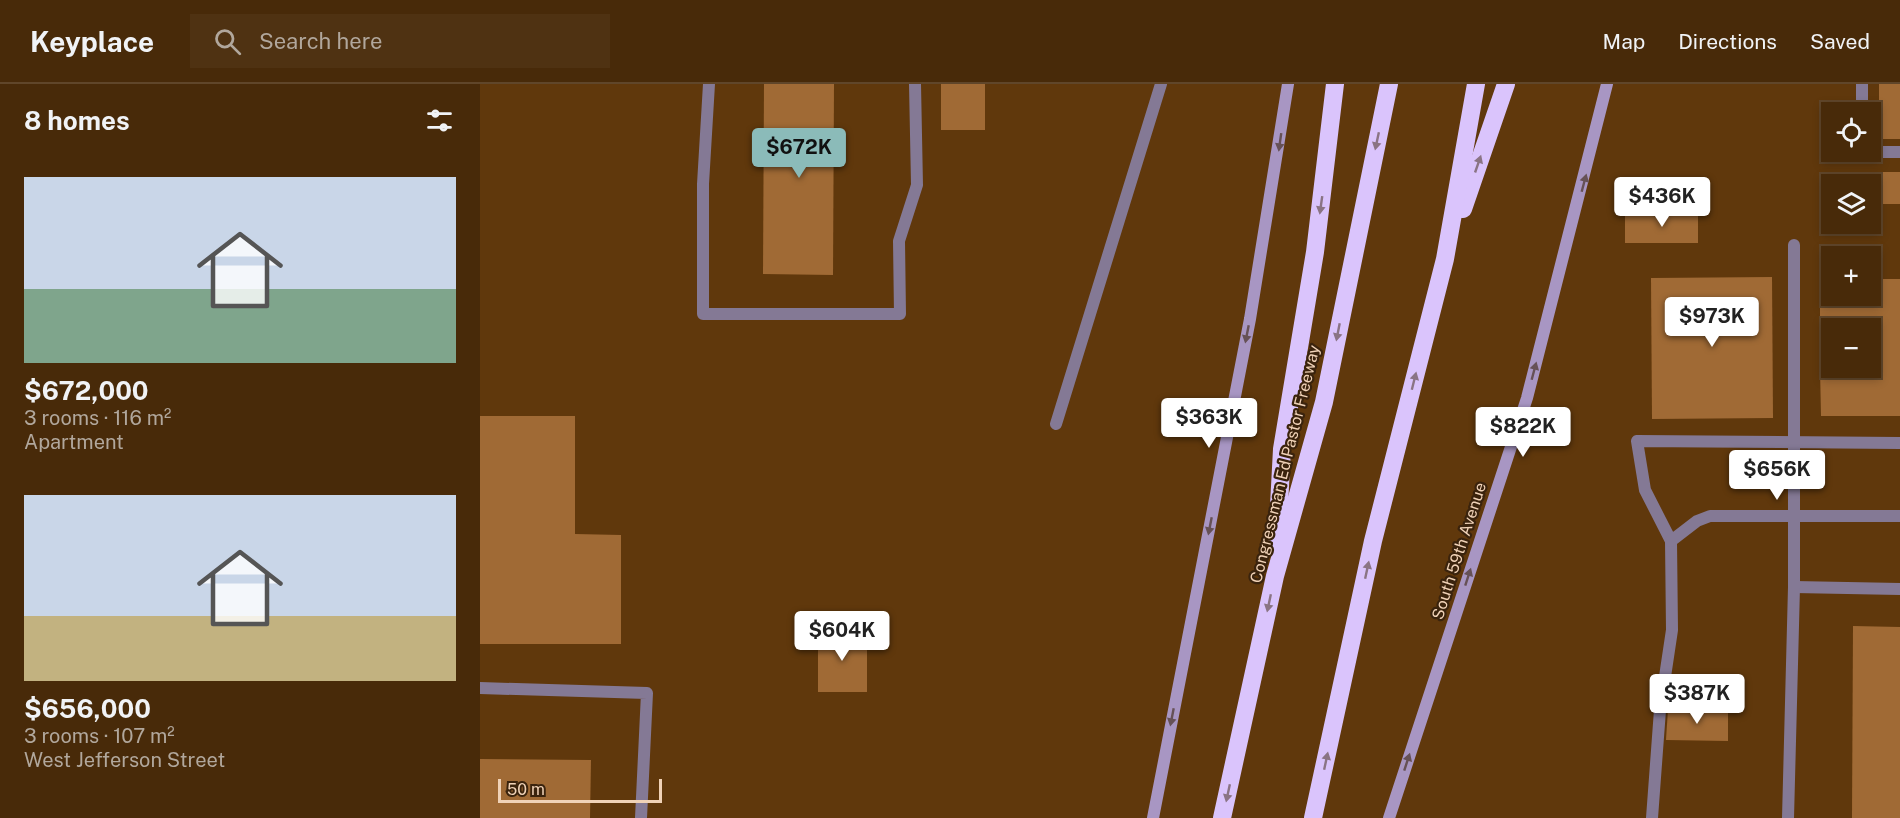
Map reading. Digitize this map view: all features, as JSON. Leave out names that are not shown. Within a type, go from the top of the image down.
[{"type":"highway","points":[[1275,576],[1282,450],[1315,252],[1335,84]]},
{"type":"highway","name":"Congressman Ed Pastor Freeway","points":[[1222,818],[1275,576],[1324,402],[1389,84]]},
{"type":"highway","points":[[1313,818],[1373,541],[1445,259],[1476,84]]},
{"type":"highway","points":[[1445,259],[1506,84]]},
{"type":"main road","points":[[1153,818],[1250,318],[1288,84]]},
{"type":"main road","name":"South 59th Avenue","points":[[1389,818],[1527,398],[1607,84]]},
{"type":"street","points":[[709,84],[703,184],[703,314],[900,314],[899,241],[917,185],[915,84]]},
{"type":"street","points":[[1056,424],[1161,84]]},
{"type":"street","points":[[1862,84],[1862,102]]},
{"type":"street","points":[[1881,152],[1900,152]]},
{"type":"street","points":[[1788,818],[1794,587],[1794,245]]},
{"type":"street","points":[[1652,818],[1660,710],[1672,630],[1671,541],[1645,490],[1637,441],[1900,443]]},
{"type":"street","points":[[1671,541],[1697,522],[1710,516],[1900,516]]},
{"type":"street","points":[[1794,587],[1900,589]]},
{"type":"street","points":[[480,688],[647,693],[641,818]]},
{"type":"building","points":[[764,84],[834,84],[833,275],[763,274]]},
{"type":"building","points":[[941,84],[985,84],[985,130],[941,130]]},
{"type":"building","points":[[1879,84],[1900,84],[1900,139],[1881,139],[1881,102],[1879,102]]},
{"type":"building","points":[[1870,172],[1900,172],[1900,204],[1881,204],[1881,174],[1870,174]]},
{"type":"building","points":[[1625,212],[1698,212],[1698,243],[1625,243]]},
{"type":"building","points":[[1772,277],[1773,418],[1652,419],[1651,278]]},
{"type":"building","points":[[1881,279],[1900,279],[1900,416],[1821,416],[1820,368],[1821,378],[1881,378],[1881,318],[1821,318],[1820,328],[1820,296],[1821,306],[1881,306]]},
{"type":"building","points":[[480,416],[575,416],[575,534],[621,535],[621,644],[480,644]]},
{"type":"building","points":[[1853,626],[1900,627],[1900,818],[1852,818]]},
{"type":"building","points":[[818,632],[867,632],[867,692],[818,692]]},
{"type":"building","points":[[1668,709],[1728,710],[1728,741],[1666,740]]},
{"type":"building","points":[[480,759],[591,760],[590,818],[480,818]]}]
